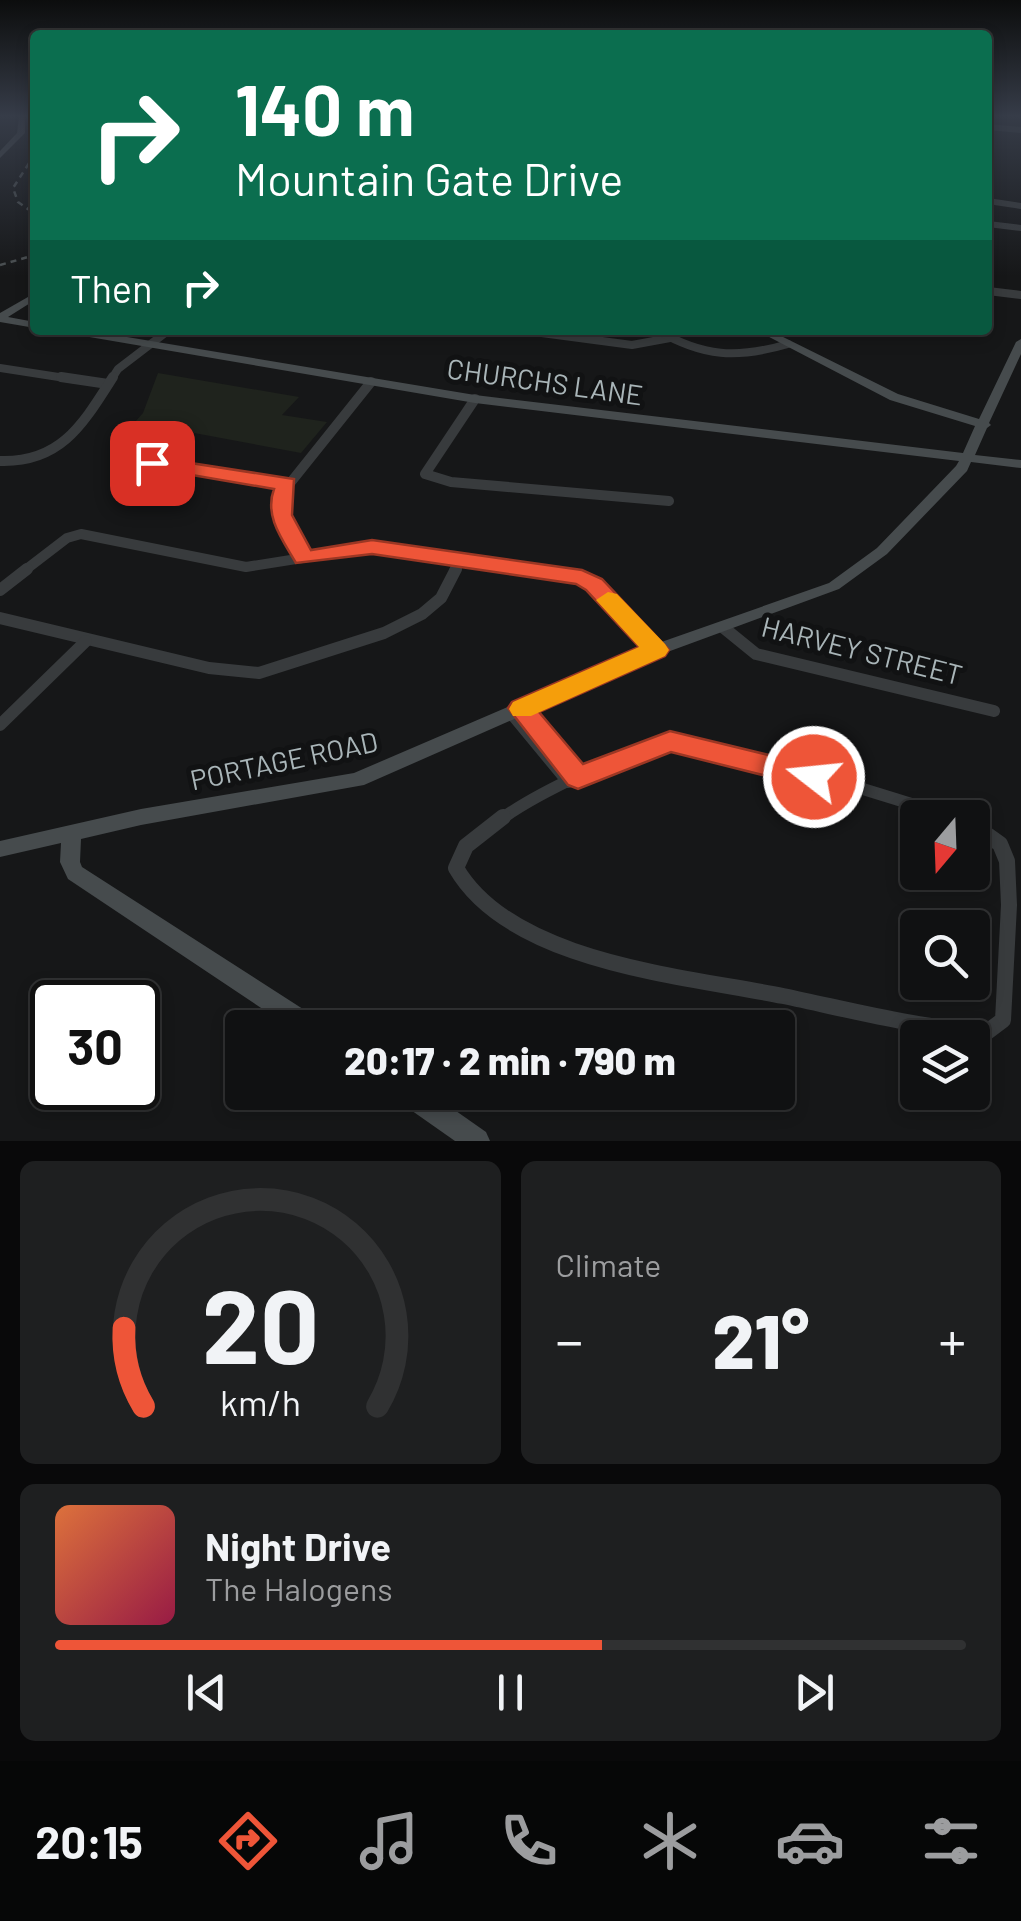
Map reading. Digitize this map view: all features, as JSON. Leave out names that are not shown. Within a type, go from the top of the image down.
[{"type":"street","points":[[992,201],[1021,206]]},
{"type":"street","points":[[992,224],[1021,228]]},
{"type":"street","points":[[992,292],[1021,296]]},
{"type":"street","points":[[0,318],[30,299]]},
{"type":"street","points":[[0,318],[30,323]]},
{"type":"street","name":"CHURCHS LANE","points":[[96,335],[474,399],[1021,464]]},
{"type":"street","points":[[0,461],[30,462],[42,456],[84,423],[118,369],[162,335]]},
{"type":"street","points":[[559,335],[632,344],[670,338]]},
{"type":"street","points":[[665,335],[704,354],[732,359],[788,344]]},
{"type":"street","points":[[771,335],[921,408],[984,425]]},
{"type":"street","name":"PORTAGE ROAD","points":[[0,848],[357,780],[656,650],[799,602],[863,567],[932,502],[970,456],[1021,342]]},
{"type":"street","points":[[0,368],[108,384]]},
{"type":"street","points":[[304,558],[281,515],[279,504],[286,484],[372,382]]},
{"type":"street","points":[[474,399],[425,474],[451,482],[668,501]]},
{"type":"street","points":[[152,463],[286,484]]},
{"type":"street","points":[[0,590],[66,538],[81,534],[246,566],[372,547],[582,578],[594,584],[656,650]]},
{"type":"street","points":[[0,618],[208,668],[259,673],[384,633],[422,614],[441,598],[461,558]]},
{"type":"street","name":"HARVEY STREET","points":[[724,628],[756,654],[994,710]]},
{"type":"street","points":[[0,725],[86,641]]},
{"type":"street","points":[[516,711],[573,780]]},
{"type":"street","points":[[900,801],[684,742],[648,747],[573,780],[506,816],[466,846],[456,868],[462,883],[478,900],[535,932],[584,951],[920,1025],[987,1032],[1003,1020],[1007,938],[1003,847],[990,834]]},
{"type":"street","points":[[71,832],[70,862],[76,873],[285,1010]]},
{"type":"street","points":[[433,1110],[477,1141]]},
{"type":"shaded area","points":[[158,373],[299,397],[282,415],[327,422],[301,453],[135,422],[143,413]]},
{"type":"railway","points":[[25,169],[13,188],[18,202],[30,210]]},
{"type":"railway","points":[[0,265],[30,256]]},
{"type":"slow traffic","points":[[522,709],[656,650],[608,600]]},
{"type":"route","points":[[152,463],[286,484],[279,504],[281,515],[304,558],[352,547],[372,547],[582,578],[594,584],[656,650],[521,708],[578,778],[670,741],[699,745],[814,777]]}]
